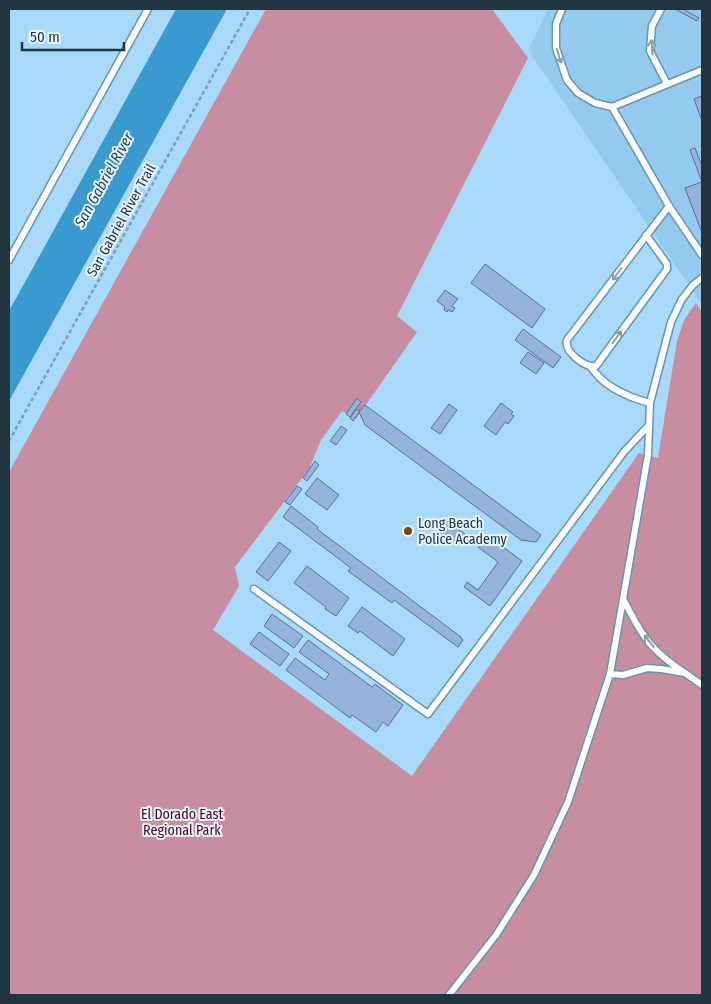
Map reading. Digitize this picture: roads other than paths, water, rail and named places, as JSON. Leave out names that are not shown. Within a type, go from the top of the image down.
[{"type":"lane","points":[[9,260],[148,9]]},
{"type":"lane","points":[[562,9],[556,24],[556,48],[567,80],[578,93],[595,103],[612,107],[702,70]]},
{"type":"lane","points":[[661,9],[652,26],[650,51],[667,84]]},
{"type":"lane","points":[[612,107],[669,206],[702,255]]},
{"type":"lane","points":[[650,403],[632,398],[604,382],[591,367],[569,352],[566,345],[567,340],[669,206]]},
{"type":"lane","points":[[591,367],[596,366],[667,268],[667,264],[646,235]]},
{"type":"lane","points":[[448,995],[496,935],[534,875],[568,802],[610,674],[648,455],[650,403],[671,322],[682,299],[693,285],[702,278]]},
{"type":"lane","points":[[254,589],[428,714],[624,452],[648,425]]},
{"type":"lane","points":[[623,599],[650,644],[663,657],[702,685]]},
{"type":"lane","points":[[610,674],[623,675],[646,668],[661,668],[685,673]]},
{"type":"water","name":"San Gabriel River","points":[[176,9],[227,9],[9,401],[9,311]]},
{"type":"place","name":"Long Beach Police Academy","points":[[408,531]]},
{"type":"park label","name":"El Dorado East Regional Park","points":[[182,822]]}]
